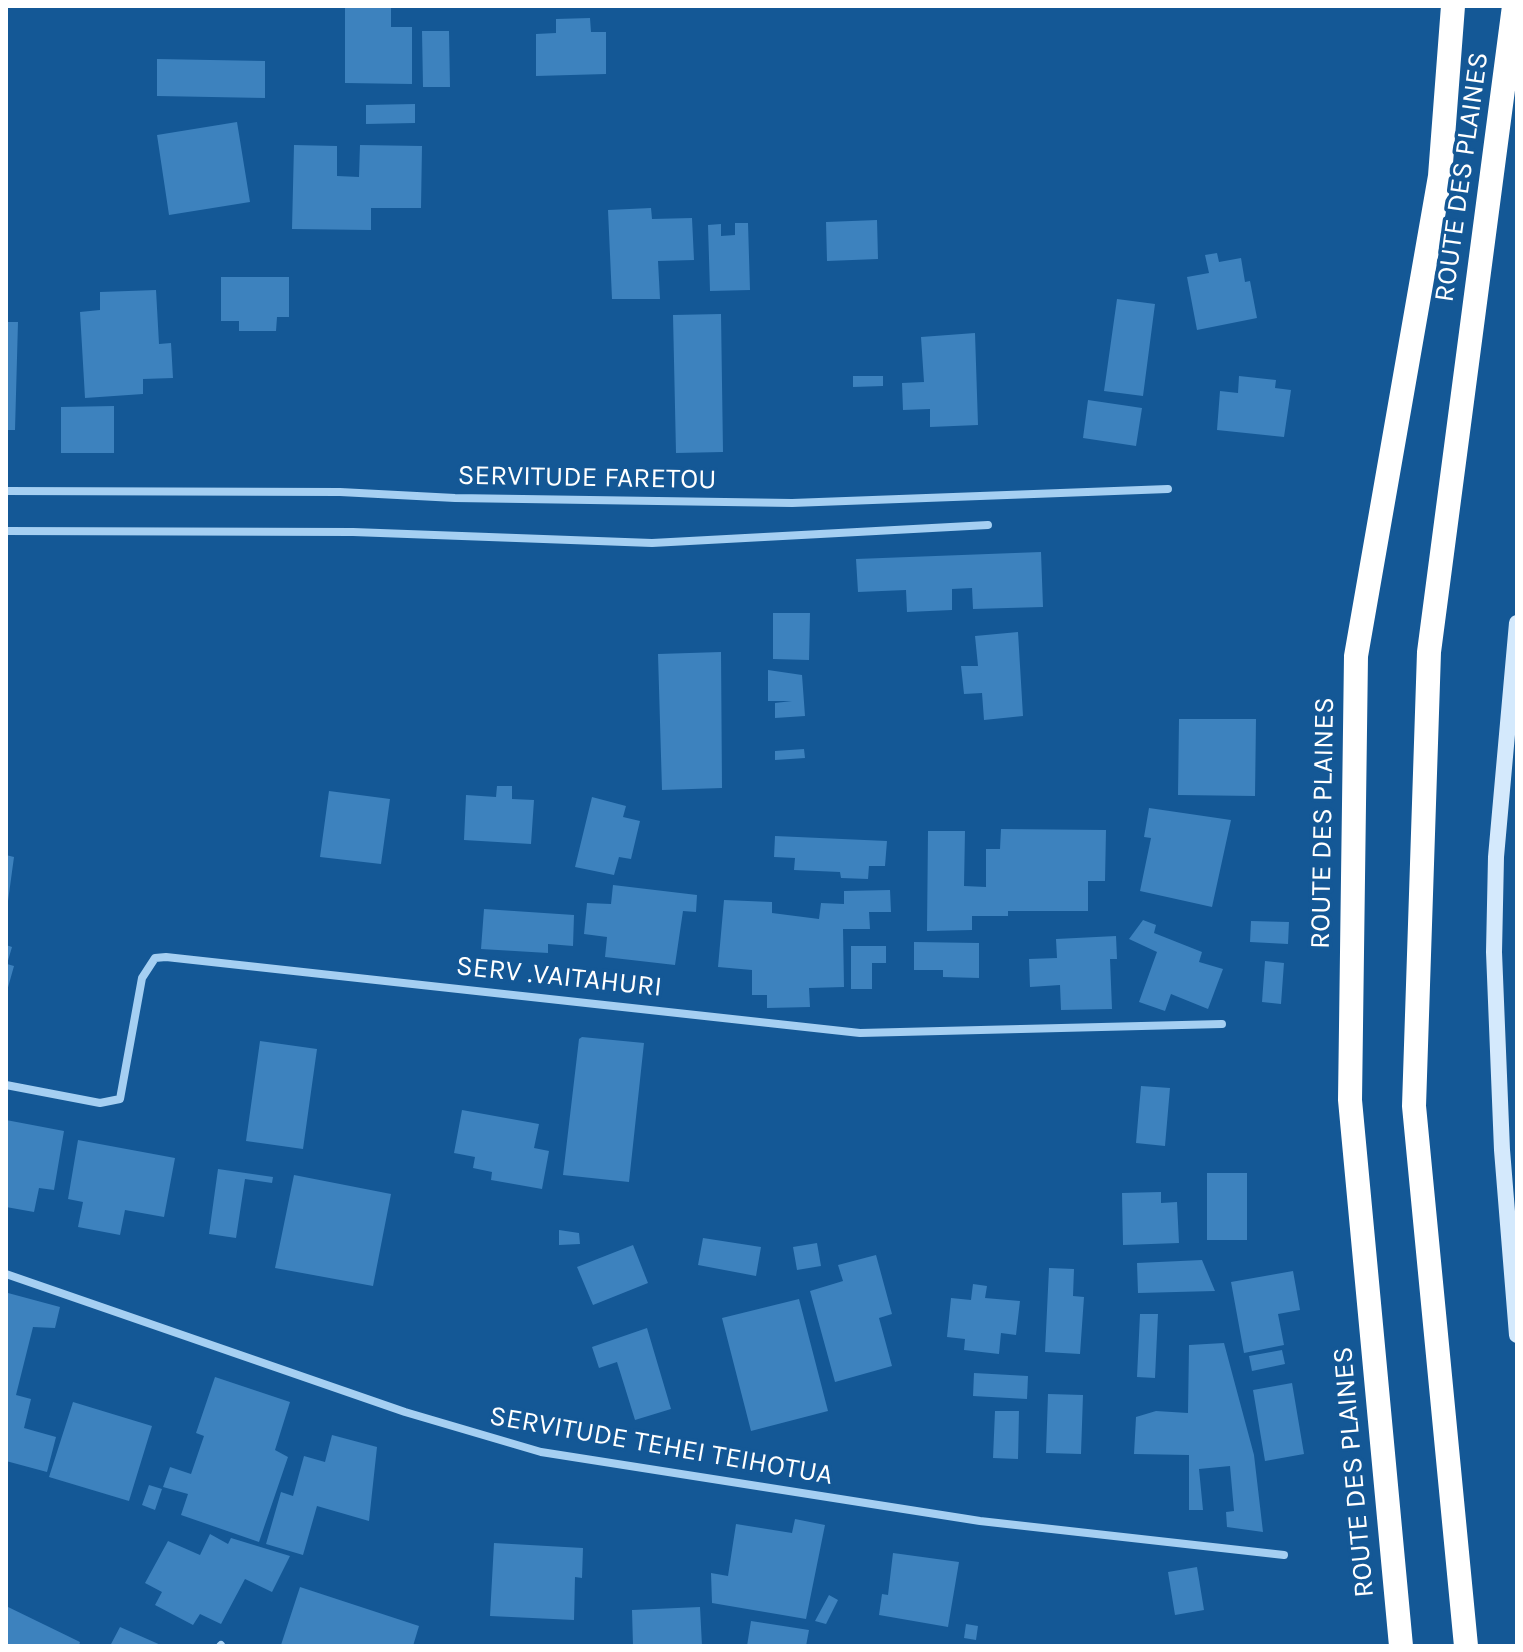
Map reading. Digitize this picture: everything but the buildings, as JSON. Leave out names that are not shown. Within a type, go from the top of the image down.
[{"type":"highway","name":"ROUTE DES PLAINES","points":[[1401,1646],[1350,1100],[1356,656],[1440,176],[1453,6]]},
{"type":"highway","name":"ROUTE DES PLAINES","points":[[1466,1646],[1415,1091],[1429,652],[1514,6]]},
{"type":"main road","points":[[1517,623],[1497,842],[1494,965],[1502,1150],[1517,1335]]},
{"type":"street","name":"SERVITUDE FARETOU","points":[[6,491],[340,492],[455,498],[792,503],[1168,489]]},
{"type":"street","points":[[6,531],[353,532],[652,543],[988,525]]},
{"type":"street","name":"SERV .VAITAHURI","points":[[6,1085],[100,1103],[120,1099],[142,978],[155,958],[166,957],[860,1033],[1222,1024]]},
{"type":"street","name":"SERVITUDE TEHEI TEIHOTUA","points":[[6,1274],[405,1412],[541,1452],[936,1515],[1142,1542],[1284,1555]]}]
